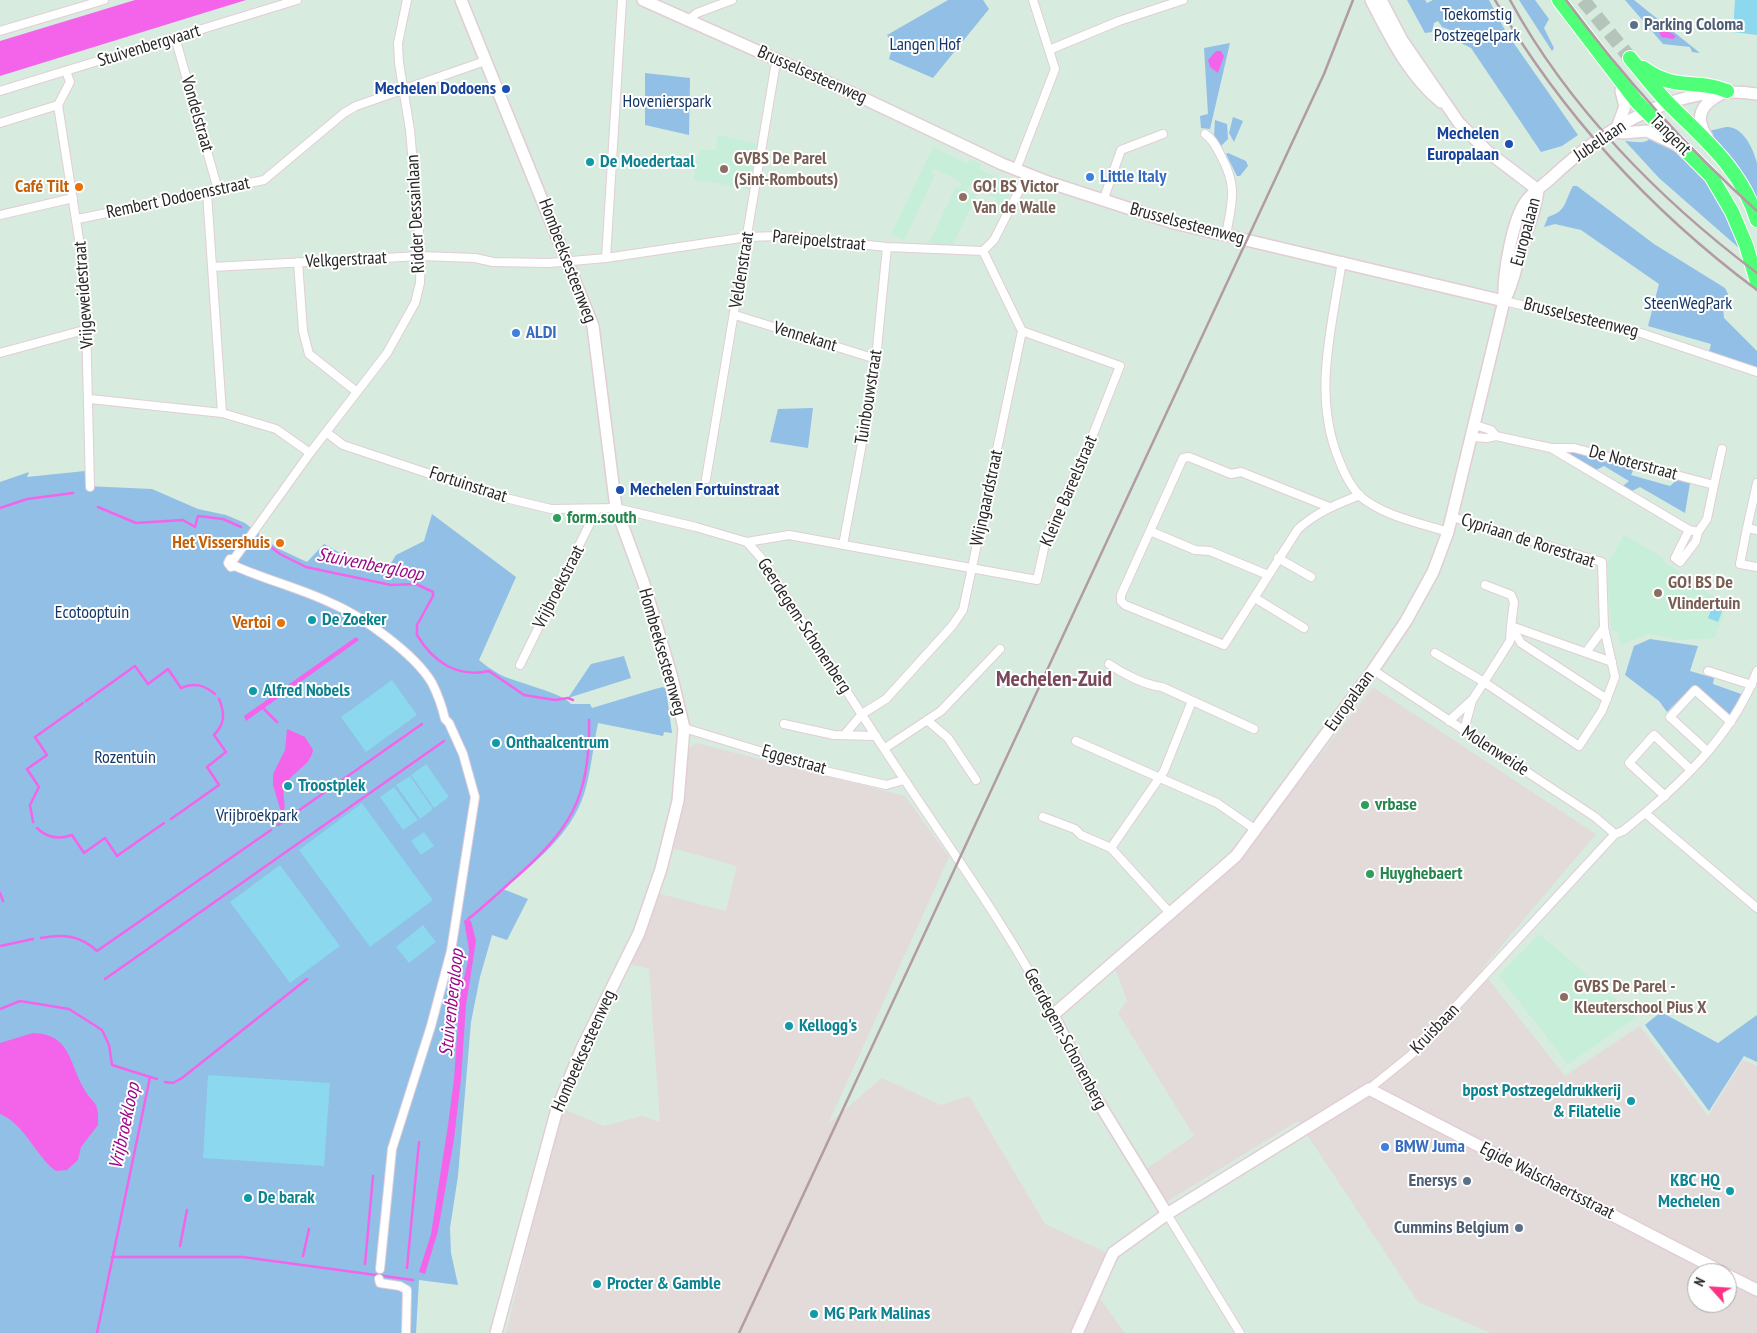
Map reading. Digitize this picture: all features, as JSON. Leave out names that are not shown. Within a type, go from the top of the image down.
[{"type":"highway","name":"Tangent","points":[[1559,0],[1622,84],[1714,180],[1732,212],[1746,245],[1757,282]]},
{"type":"highway","name":"Tangent","points":[[1729,91],[1708,84],[1685,85],[1665,81],[1631,59],[1668,103],[1712,145],[1738,178],[1757,220]]},
{"type":"street","points":[[0,32],[103,0]]},
{"type":"street","name":"Stuivenbergvaart","points":[[0,92],[298,0]]},
{"type":"street","name":"Ridder Dessainlaan","points":[[380,1269],[392,1149],[431,1026],[451,951],[475,797],[464,754],[450,722],[444,719],[441,701],[431,681],[409,658],[347,610],[230,562],[310,453],[387,353],[415,303],[420,283],[421,256],[410,130],[398,43],[407,0]]},
{"type":"street","name":"Hombeeksesteenweg","points":[[460,0],[593,326],[616,508],[650,602],[671,674],[684,728],[678,802],[661,869],[639,933],[582,1048],[557,1109],[496,1333]]},
{"type":"street","points":[[606,258],[622,0]]},
{"type":"street","name":"Brusselsesteenweg","points":[[643,0],[1021,172],[1103,201],[1174,223],[1638,332],[1757,372]]},
{"type":"street","points":[[688,20],[697,14],[732,0]]},
{"type":"street","points":[[1022,330],[983,250],[994,240],[1021,172],[1055,69],[1033,0]]},
{"type":"street","points":[[1049,50],[1119,21],[1183,0]]},
{"type":"street","points":[[1371,0],[1410,68],[1426,89],[1446,107],[1474,140],[1538,190]]},
{"type":"street","points":[[1381,0],[1402,40],[1434,84],[1446,107]]},
{"type":"street","name":"Vondelstraat","points":[[175,37],[218,190]]},
{"type":"street","name":"Veldenstraat","points":[[706,479],[775,68],[778,60]]},
{"type":"street","name":"Rembert Dodoensstraat","points":[[78,219],[264,180],[344,113],[356,106],[485,61]]},
{"type":"street","points":[[0,123],[58,105],[70,82],[66,71]]},
{"type":"street","points":[[1622,84],[1625,106],[1615,129],[1622,133],[1647,131],[1680,146]]},
{"type":"street","points":[[1712,145],[1700,125],[1702,111],[1711,99],[1729,91]]},
{"type":"street","name":"Jubellaan","points":[[1538,190],[1570,160],[1615,129],[1647,111],[1668,103],[1729,91],[1757,94]]},
{"type":"street","name":"Vrijgeweidestraat","points":[[58,105],[78,219],[85,278],[90,399],[90,487]]},
{"type":"street","points":[[1103,201],[1121,150],[1163,134]]},
{"type":"street","points":[[1205,134],[1210,138],[1219,153],[1233,184],[1226,235]]},
{"type":"street","name":"Europalaan","points":[[1054,1015],[1236,856],[1373,670],[1421,596],[1434,572],[1448,532],[1504,301],[1513,285],[1521,248],[1536,208],[1538,190]]},
{"type":"street","points":[[208,193],[222,413]]},
{"type":"street","points":[[0,215],[73,198]]},
{"type":"street","name":"Pareipoelstraat","points":[[568,261],[606,258],[747,237],[779,236],[888,247],[983,250]]},
{"type":"street","name":"Tuinbouwstraat","points":[[843,545],[874,379],[888,247]]},
{"type":"street","name":"Velkgerstraat","points":[[212,267],[421,256],[475,258],[493,262],[568,261]]},
{"type":"street","points":[[1342,261],[1326,358],[1324,396],[1328,428],[1337,455],[1346,478],[1360,496],[1386,512],[1448,532]]},
{"type":"street","points":[[298,262],[303,331],[309,354],[357,392]]},
{"type":"street","name":"Vennekant","points":[[734,315],[876,359]]},
{"type":"street","points":[[0,352],[88,329]]},
{"type":"street","name":"Wijngaardstraat","points":[[844,734],[862,714],[886,699],[952,626],[963,610],[1022,330]]},
{"type":"street","name":"Kleine Bareelstraat","points":[[747,542],[789,535],[1037,580],[1047,535],[1090,442],[1120,366],[1022,330]]},
{"type":"street","points":[[90,399],[222,413],[276,429],[310,453]]},
{"type":"street","name":"De Noterstraat","points":[[1475,425],[1491,430],[1496,436]]},
{"type":"street","name":"Fortuinstraat","points":[[326,432],[342,445],[493,495],[551,509],[616,508]]},
{"type":"street","name":"De Noterstraat","points":[[1472,437],[1487,438],[1496,436],[1551,448],[1574,448],[1714,485]]},
{"type":"street","name":"De Noterstraat","points":[[1551,448],[1689,530],[1698,532]]},
{"type":"street","points":[[1689,530],[1675,558],[1680,562],[1691,548],[1698,532],[1707,519],[1722,449]]},
{"type":"street","points":[[1329,507],[1241,472],[1231,474],[1189,457],[1183,458],[1121,596],[1121,601],[1125,605],[1224,645],[1298,529],[1310,518],[1329,507],[1360,496]]},
{"type":"street","points":[[1757,482],[1753,514],[1747,528],[1740,564],[1757,567]]},
{"type":"street","name":"Geerdegem-Schonenberg","points":[[616,508],[696,527],[747,542],[762,559],[904,780],[984,897],[1034,978],[1091,1090],[1240,1333]]},
{"type":"street","name":"Vrijbroekstraat","points":[[520,665],[597,509]]},
{"type":"street","name":"Cypriaan de Rorestraat","points":[[1452,517],[1602,562],[1604,628],[1615,677],[1602,711],[1579,746],[1484,682]]},
{"type":"street","points":[[1747,528],[1757,530]]},
{"type":"street","points":[[1150,531],[1195,550],[1210,551],[1268,575]]},
{"type":"street","points":[[1278,558],[1311,578]]},
{"type":"street","points":[[1464,730],[1473,700],[1510,641],[1514,602],[1511,595],[1485,585]]},
{"type":"street","points":[[1255,598],[1304,628]]},
{"type":"street","points":[[1511,626],[1587,651],[1612,662]]},
{"type":"street","points":[[1511,626],[1521,643],[1607,699]]},
{"type":"street","points":[[1587,651],[1604,628]]},
{"type":"street","points":[[885,748],[941,711],[1000,649]]},
{"type":"street","points":[[1435,653],[1484,682]]},
{"type":"street","points":[[1109,664],[1153,686],[1162,687],[1254,729]]},
{"type":"street","name":"Molenweide","points":[[1373,670],[1595,817],[1614,834]]},
{"type":"street","points":[[1708,671],[1752,685]]},
{"type":"street","name":"Kruisbaan","points":[[1077,1333],[1113,1253],[1167,1214],[1369,1089],[1411,1055],[1614,834],[1645,813],[1665,796],[1707,751],[1746,700],[1757,671]]},
{"type":"street","points":[[1707,751],[1670,718],[1695,690],[1731,722]]},
{"type":"street","points":[[1449,721],[1473,700]]},
{"type":"street","points":[[1111,848],[1160,778],[1192,701]]},
{"type":"street","points":[[927,720],[948,738],[976,780]]},
{"type":"street","points":[[784,724],[834,735],[876,736]]},
{"type":"street","name":"Eggestraat","points":[[684,728],[825,771],[886,785],[904,780]]},
{"type":"street","points":[[1665,796],[1629,763],[1641,749],[1654,735],[1690,769]]},
{"type":"street","points":[[1076,741],[1217,803],[1256,830]]},
{"type":"street","points":[[1645,813],[1757,908]]},
{"type":"street","points":[[1043,817],[1074,829],[1111,848],[1170,913]]},
{"type":"street","name":"Egide Walschaertsstraat","points":[[1369,1089],[1704,1263]]},
{"type":"street","points":[[379,1279],[380,1283],[400,1286],[407,1290],[406,1333]]},
{"type":"street","name":"Egide Walschaertsstraat","points":[[1737,1280],[1757,1290]]},
{"type":"shaded area","points":[[135,0],[246,0],[0,76],[0,41]]},
{"type":"shaded area","points":[[1735,0],[1757,0],[1757,35],[1733,32]]},
{"type":"shaded area","points":[[1648,16],[1662,28],[1676,36],[1673,39],[1661,37],[1659,30],[1645,21],[1645,17]]},
{"type":"shaded area","points":[[1216,51],[1221,51],[1224,56],[1218,73],[1210,67],[1208,60]]},
{"type":"shaded area","name":"GVBS De Parel (Sint-Rombouts)","points":[[718,135],[757,144],[749,190],[713,182],[694,181],[695,157],[699,157],[699,150],[716,150]]},
{"type":"shaded area","name":"GO! BS Victor Van de Walle","points":[[933,147],[967,164],[970,159],[981,164],[979,169],[1014,186],[1001,213],[992,209],[997,199],[969,186],[967,190],[977,195],[952,246],[929,243],[956,187],[959,188],[962,182],[933,168],[931,173],[935,175],[904,240],[891,234]]},
{"type":"shaded area","name":"GO! BS De Vlindertuin","points":[[1624,535],[1663,558],[1662,561],[1681,572],[1679,578],[1689,581],[1727,604],[1715,638],[1679,640],[1648,634],[1621,645],[1617,632],[1611,630],[1607,564]]},
{"type":"shaded area","points":[[1714,602],[1724,606],[1718,622],[1708,618]]},
{"type":"shaded area","points":[[356,637],[359,640],[246,721],[244,716]]},
{"type":"shaded area","points":[[392,680],[417,715],[366,752],[341,717]]},
{"type":"shaded area","points":[[1373,687],[1596,834],[1481,970],[1565,1076],[1640,1026],[1708,1116],[1743,1060],[1757,1066],[1757,1333],[1491,1333],[1418,1302],[1298,1121],[1166,1202],[1146,1169],[1194,1136],[1118,1013],[1127,1001],[1115,968],[1234,866]]},
{"type":"shaded area","points":[[287,729],[305,737],[313,750],[308,761],[287,783],[284,789],[284,810],[281,812],[273,785],[273,774],[285,750]]},
{"type":"shaded area","points":[[696,743],[905,796],[949,857],[828,1124],[882,1078],[941,1105],[969,1096],[1045,1224],[1107,1253],[1093,1289],[1125,1333],[506,1333],[554,1135],[565,1110],[604,1126],[643,1116],[660,1122],[649,969],[630,964],[660,894],[726,911],[737,866],[673,848],[683,805],[689,748]]},
{"type":"shaded area","points":[[426,764],[449,797],[434,808],[411,775]]},
{"type":"shaded area","points":[[410,776],[433,809],[420,819],[396,785]]},
{"type":"shaded area","points":[[394,787],[418,820],[403,830],[380,797]]},
{"type":"shaded area","points":[[362,803],[433,900],[370,947],[299,850]]},
{"type":"shaded area","points":[[424,832],[434,846],[421,855],[411,841]]},
{"type":"shaded area","points":[[280,865],[340,946],[290,983],[230,902]]},
{"type":"shaded area","points":[[464,920],[471,921],[476,941],[466,1005],[461,1079],[454,1139],[438,1231],[425,1274],[419,1272],[431,1234],[454,1079],[460,995],[468,961],[469,950]]},
{"type":"shaded area","points":[[423,925],[436,942],[409,963],[396,947]]},
{"type":"shaded area","name":"GVBS De Parel - Kleuterschool Pius X","points":[[1539,934],[1637,1017],[1568,1064],[1499,976]]},
{"type":"shaded area","points":[[33,1033],[54,1038],[67,1051],[78,1078],[95,1103],[97,1110],[98,1125],[81,1147],[78,1160],[67,1170],[56,1171],[42,1158],[16,1125],[0,1114],[0,1043]]},
{"type":"shaded area","points":[[208,1075],[330,1083],[324,1166],[203,1158]]},
{"type":"green space","name":"Langen Hof","points":[[948,0],[983,0],[989,9],[933,78],[889,59],[893,45],[887,35]]},
{"type":"green space","name":"Toekomstig Postzegelpark","points":[[1407,0],[1425,0],[1427,3],[1433,0],[1489,0],[1506,32],[1578,135],[1562,146],[1541,152],[1471,48],[1461,43],[1453,31],[1442,27],[1438,21],[1434,23],[1432,32],[1425,33]]},
{"type":"green space","points":[[1519,0],[1535,0],[1549,19],[1544,28],[1554,48],[1552,51]]},
{"type":"green space","points":[[1625,0],[1634,0],[1700,53],[1692,52],[1690,47],[1663,44]]},
{"type":"green space","points":[[1230,43],[1210,129],[1201,128],[1200,116],[1208,114],[1204,48]]},
{"type":"green space","name":"Hovenierspark","points":[[645,73],[690,78],[689,135],[645,125]]},
{"type":"green space","points":[[1233,117],[1243,121],[1234,142],[1229,133]]},
{"type":"green space","points":[[1215,120],[1227,124],[1228,139],[1221,146],[1214,135]]},
{"type":"green space","points":[[1726,127],[1737,130],[1742,134],[1753,151],[1757,163],[1757,198],[1733,160],[1709,131]]},
{"type":"green space","points":[[1652,136],[1676,150],[1695,169],[1724,209],[1731,222],[1739,248],[1659,178],[1625,141],[1643,142]]},
{"type":"green space","points":[[1228,153],[1246,161],[1248,166],[1240,176],[1237,176],[1226,154]]},
{"type":"green space","name":"SteenWegPark","points":[[1573,186],[1577,186],[1654,244],[1725,288],[1728,294],[1723,307],[1724,318],[1757,351],[1757,368],[1709,352],[1711,344],[1648,326],[1659,284],[1581,230],[1555,224],[1544,227],[1548,217],[1562,209]]},
{"type":"green space","points":[[813,408],[808,448],[770,442],[778,409]]},
{"type":"green space","points":[[1572,452],[1634,469],[1631,475],[1670,486],[1677,480],[1690,483],[1685,513],[1640,487],[1632,491],[1623,486],[1629,481],[1604,466],[1596,470],[1571,457],[1569,454]]},
{"type":"green space","name":"Vrijbroekpark","points":[[85,471],[85,486],[152,489],[198,509],[226,515],[245,523],[277,548],[307,562],[324,544],[351,559],[387,570],[396,555],[424,541],[432,514],[516,577],[479,660],[486,666],[506,677],[559,696],[571,704],[590,704],[592,708],[655,689],[663,687],[666,689],[672,733],[664,732],[663,736],[598,723],[588,777],[578,809],[561,835],[550,847],[503,889],[528,899],[507,940],[492,935],[480,977],[471,1022],[458,1176],[450,1228],[451,1253],[458,1285],[419,1280],[416,1333],[0,1333],[0,482],[29,472],[27,477]]},
{"type":"green space","points":[[1650,639],[1698,646],[1690,671],[1714,678],[1713,684],[1744,695],[1729,716],[1694,685],[1667,712],[1659,701],[1625,675],[1634,646]]},
{"type":"green space","points":[[624,656],[631,678],[568,698],[591,664]]},
{"type":"green space","points":[[1661,1012],[1718,1043],[1757,1015],[1757,1062],[1744,1056],[1709,1111],[1645,1025]]},
{"type":"waterway","name":"Stuivenbergloop","points":[[0,508],[27,499],[73,493]]},
{"type":"waterway","name":"Stuivenbergloop","points":[[98,507],[136,523],[183,520],[195,527],[198,516],[223,519],[241,527]]},
{"type":"waterway","name":"Stuivenbergloop","points":[[263,541],[280,554],[306,567],[391,585],[416,584],[433,592],[433,596],[417,625],[417,635],[423,645],[438,660],[456,670],[477,673],[489,671],[524,695],[555,700],[568,698],[573,700]]},
{"type":"waterway","points":[[86,701],[135,666],[148,684],[168,669],[181,688],[199,685],[215,694]]},
{"type":"waterway","points":[[171,819],[219,785],[207,767],[226,752],[214,735],[218,731],[223,718],[219,699]]},
{"type":"waterway","points":[[33,822],[30,805],[39,787],[27,769],[47,755],[35,737],[83,703]]},
{"type":"waterway","points":[[264,709],[277,722]]},
{"type":"waterway","name":"Stuivenbergloop","points":[[469,924],[468,919],[533,861],[563,827],[581,791],[589,747],[589,720]]},
{"type":"waterway","points":[[278,825],[422,724]]},
{"type":"waterway","points":[[105,979],[444,741]]},
{"type":"waterway","points":[[281,812],[283,821]]},
{"type":"waterway","points":[[37,828],[53,837],[72,835],[84,853],[105,838],[117,856],[164,823]]},
{"type":"waterway","points":[[41,938],[71,937],[84,942],[97,951],[271,830]]},
{"type":"waterway","points":[[0,893],[3,901]]},
{"type":"waterway","points":[[0,946],[33,939]]},
{"type":"waterway","points":[[165,1082],[173,1083],[182,1078],[307,979]]},
{"type":"waterway","name":"Vrijbroekloop","points":[[0,1009],[20,1001],[69,1009],[102,1030],[109,1045],[112,1065],[150,1077],[97,1333]]},
{"type":"waterway","name":"Vrijbroekloop","points":[[150,1077],[157,1079]]},
{"type":"waterway","points":[[407,1268],[419,1142]]},
{"type":"waterway","points":[[365,1264],[373,1176]]},
{"type":"waterway","points":[[180,1246],[187,1210]]},
{"type":"waterway","points":[[303,1256],[309,1229]]},
{"type":"waterway","points":[[112,1257],[243,1257],[413,1280]]},
{"type":"tunnel","points":[[1583,0],[1630,58]]},
{"type":"railway","points":[[739,1333],[1324,74],[1353,0]]},
{"type":"railway","points":[[1495,0],[1549,82],[1611,158],[1645,194],[1681,227],[1718,260],[1757,290]]},
{"type":"railway","points":[[1510,0],[1559,78],[1619,149],[1686,215],[1757,273]]},
{"type":"railway","points":[[1566,0],[1656,110],[1705,162],[1757,211]]},
{"type":"place","name":"Parking Coloma","points":[[1634,25]]},
{"type":"place","name":"Mechelen Dodoens","points":[[506,89]]},
{"type":"place","name":"Mechelen Europalaan","points":[[1509,144]]},
{"type":"place","name":"De Moedertaal","points":[[590,162]]},
{"type":"place","name":"GVBS De Parel (Sint-Rombouts)","points":[[724,169]]},
{"type":"place","name":"Little Italy","points":[[1090,177]]},
{"type":"place","name":"Café Tilt","points":[[79,187]]},
{"type":"place","name":"GO! BS Victor Van de Walle","points":[[963,197]]},
{"type":"place","name":"ALDI","points":[[516,333]]},
{"type":"place","name":"Mechelen Fortuinstraat","points":[[620,490]]},
{"type":"place","name":"form.south","points":[[557,518]]},
{"type":"place","name":"Het Vissershuis","points":[[280,543]]},
{"type":"place","name":"GO! BS De Vlindertuin","points":[[1658,593]]},
{"type":"place","name":"De Zoeker","points":[[312,620]]},
{"type":"place","name":"Vertoi","points":[[281,623]]},
{"type":"place","name":"Alfred Nobels","points":[[253,691]]},
{"type":"place","name":"Onthaalcentrum","points":[[496,743]]},
{"type":"place","name":"Troostplek","points":[[288,786]]},
{"type":"place","name":"vrbase","points":[[1365,805]]},
{"type":"place","name":"Huyghebaert","points":[[1370,874]]},
{"type":"place","name":"GVBS De Parel - Kleuterschool Pius X","points":[[1564,997]]},
{"type":"place","name":"Kellogg's","points":[[789,1026]]},
{"type":"place","name":"bpost Postzegeldrukkerij & Filatelie","points":[[1631,1101]]},
{"type":"place","name":"BMW Juma","points":[[1385,1147]]},
{"type":"place","name":"Enersys","points":[[1467,1181]]},
{"type":"place","name":"KBC HQ Mechelen","points":[[1730,1191]]},
{"type":"place","name":"De barak","points":[[248,1198]]},
{"type":"place","name":"Cummins Belgium","points":[[1519,1228]]},
{"type":"place","name":"Procter & Gamble","points":[[597,1284]]},
{"type":"place","name":"MG Park Malinas","points":[[814,1314]]},
{"type":"district","name":"Mechelen-Zuid","points":[[1054,680]]},
{"type":"park label","name":"Ecotooptuin","points":[[92,613]]},
{"type":"park label","name":"Rozentuin","points":[[125,758]]}]
